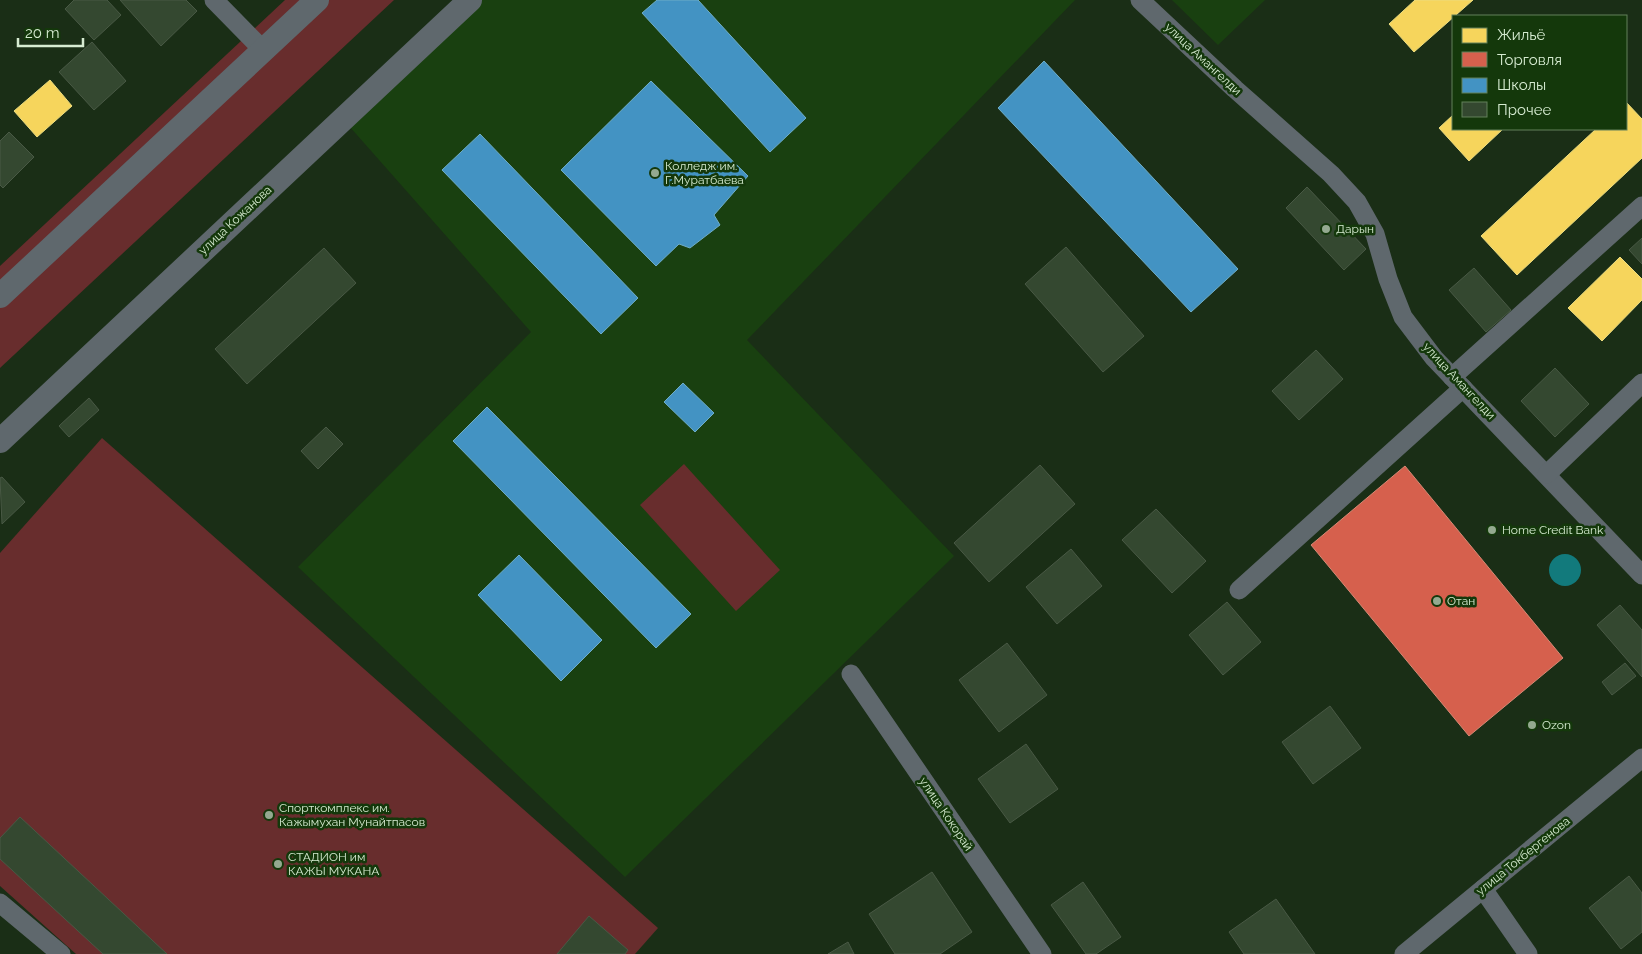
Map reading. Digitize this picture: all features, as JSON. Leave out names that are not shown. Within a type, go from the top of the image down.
[{"type":"street","points":[[214,0],[263,50]]},
{"type":"street","points":[[0,296],[318,0]]},
{"type":"street","name":"улица Кожанова","points":[[0,440],[470,0]]},
{"type":"street","name":"улица Амангелди","points":[[1140,0],[1235,89],[1331,174],[1357,202],[1376,234],[1388,280],[1403,317],[1434,358],[1642,575]]},
{"type":"street","points":[[1238,590],[1642,206]]},
{"type":"street","points":[[1547,474],[1642,384]]},
{"type":"street","name":"улица Кокорай","points":[[851,674],[1042,954]]},
{"type":"street","name":"улица Токбергенова","points":[[1404,954],[1642,758]]},
{"type":"street","points":[[1482,889],[1528,954]]},
{"type":"street","points":[[0,903],[61,954]]},
{"type":"shaded area","points":[[285,0],[394,0],[0,368],[0,266]]},
{"type":"shaded area","points":[[469,0],[1075,0],[747,340],[954,556],[625,877],[298,567],[531,332],[342,118]]},
{"type":"shaded area","points":[[1172,0],[1265,0],[1218,45]]},
{"type":"shaded area","points":[[102,438],[658,928],[635,954],[76,954],[0,886],[0,553]]},
{"type":"shaded area","points":[[684,464],[780,570],[736,611],[640,505]]},
{"type":"water","points":[[1565,554],[1577,558],[1581,570],[1577,582],[1565,586],[1553,582],[1549,570],[1553,558]]},
{"type":"building: Жильё","points":[[1415,0],[1473,0],[1456,15],[1452,15],[1452,19],[1414,52],[1389,24]]},
{"type":"building: Жильё","points":[[50,80],[72,106],[37,137],[14,111]]},
{"type":"building: Жильё","points":[[1627,103],[1642,119],[1642,158],[1517,275],[1481,236],[1595,130],[1627,130]]},
{"type":"building: Жильё","points":[[1452,116],[1452,130],[1502,130],[1469,161],[1439,128]]},
{"type":"building: Жильё","points":[[1620,257],[1642,279],[1642,300],[1602,341],[1568,308]]},
{"type":"building: Торговля","name":"Отан","points":[[1405,466],[1563,658],[1469,736],[1311,545]]},
{"type":"building: Школы","points":[[657,0],[698,0],[806,118],[770,152],[642,13]]},
{"type":"building: Школы","points":[[1044,61],[1238,269],[1191,312],[998,108]]},
{"type":"building: Школы","name":"Колледж им. Г.Муратбаева","points":[[651,81],[748,176],[714,215],[720,225],[690,248],[679,244],[656,266],[561,170]]},
{"type":"building: Школы","points":[[480,134],[638,298],[601,334],[442,170]]},
{"type":"building: Школы","points":[[683,383],[714,413],[695,432],[664,402]]},
{"type":"building: Школы","points":[[487,407],[691,614],[656,648],[453,441]]},
{"type":"building: Школы","points":[[519,555],[602,640],[561,681],[478,595]]},
{"type":"building: Прочее","points":[[74,0],[107,0],[121,15],[94,40],[65,9]]},
{"type":"building: Прочее","points":[[120,0],[186,0],[197,11],[161,46]]},
{"type":"building: Прочее","points":[[92,42],[126,81],[94,110],[59,72]]},
{"type":"building: Прочее","points":[[9,132],[34,157],[3,188],[0,185],[0,141]]},
{"type":"building: Прочее","name":"Дарын","points":[[1307,187],[1366,249],[1344,270],[1286,208]]},
{"type":"building: Прочее","points":[[1642,238],[1642,264],[1629,250]]},
{"type":"building: Прочее","points":[[1066,247],[1144,336],[1103,372],[1025,284]]},
{"type":"building: Прочее","points":[[324,248],[356,283],[247,384],[215,349]]},
{"type":"building: Прочее","points":[[1474,268],[1511,310],[1486,332],[1449,290]]},
{"type":"building: Прочее","points":[[1316,350],[1343,379],[1299,420],[1272,391]]},
{"type":"building: Прочее","points":[[1555,368],[1589,404],[1555,437],[1521,401]]},
{"type":"building: Прочее","points":[[89,398],[99,410],[69,437],[59,426]]},
{"type":"building: Прочее","points":[[326,427],[343,444],[318,469],[301,451]]},
{"type":"building: Прочее","points":[[1040,465],[1075,504],[989,582],[954,543]]},
{"type":"building: Прочее","points":[[2,477],[25,502],[2,524],[0,478]]},
{"type":"building: Прочее","points":[[1156,509],[1206,561],[1172,593],[1122,540]]},
{"type":"building: Прочее","points":[[1071,549],[1102,586],[1057,624],[1026,587]]},
{"type":"building: Прочее","points":[[1227,602],[1261,642],[1223,675],[1189,635]]},
{"type":"building: Прочее","points":[[1620,605],[1642,630],[1642,677],[1597,625]]},
{"type":"building: Прочее","points":[[1007,643],[1047,695],[999,732],[959,680]]},
{"type":"building: Прочее","points":[[1625,663],[1636,676],[1612,695],[1602,682]]},
{"type":"building: Прочее","points":[[1330,706],[1361,748],[1313,784],[1282,742]]},
{"type":"building: Прочее","points":[[1026,744],[1058,789],[1010,823],[978,779]]},
{"type":"building: Прочее","points":[[20,817],[167,954],[103,954],[0,859],[0,838]]},
{"type":"building: Прочее","points":[[932,872],[972,932],[940,954],[895,954],[869,914]]},
{"type":"building: Прочее","points":[[1629,876],[1642,893],[1642,932],[1621,949],[1589,908]]},
{"type":"building: Прочее","points":[[1083,882],[1121,937],[1096,954],[1086,954],[1051,905]]},
{"type":"building: Прочее","points":[[1276,899],[1315,954],[1244,954],[1229,932]]},
{"type":"building: Прочее","points":[[589,916],[628,950],[625,954],[557,954]]},
{"type":"building: Прочее","points":[[848,942],[854,954],[828,954]]},
{"type":"place","name":"Колледж им. Г.Муратбаева","points":[[655,173]]},
{"type":"place","name":"Дарын","points":[[1326,229]]},
{"type":"place","name":"Home Credit Bank","points":[[1492,530]]},
{"type":"place","name":"Отан","points":[[1437,601]]},
{"type":"place","name":"Ozon","points":[[1532,725]]},
{"type":"place","name":"Спорткомплекс им. Кажымухан Мунайтпасов","points":[[269,815]]},
{"type":"place","name":"СТАДИОН им КАЖЫ МУКАНА","points":[[278,864]]}]
